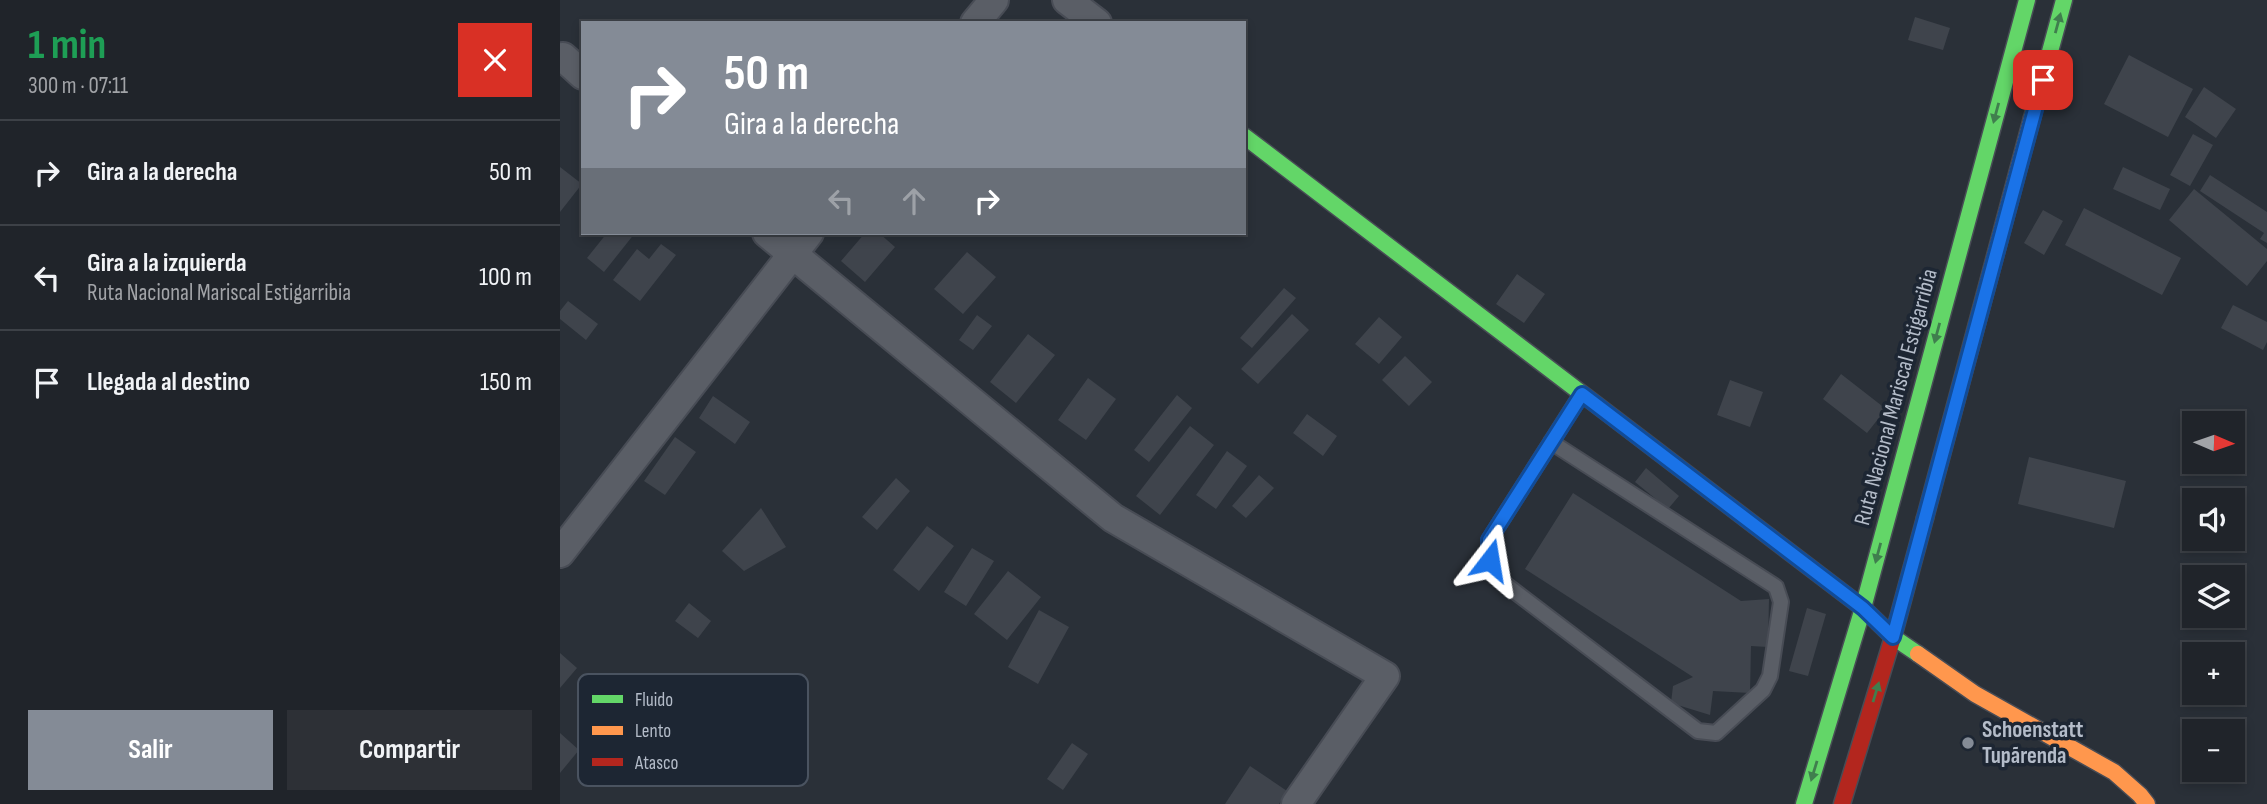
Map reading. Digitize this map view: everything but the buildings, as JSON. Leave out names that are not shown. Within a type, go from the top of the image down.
[{"type":"main road","name":"Ruta Nacional Mariscal Estigarribia","points":[[1804,804],[1863,608],[2027,0]]},
{"type":"main road","points":[[1842,804],[1893,637],[2064,0]]},
{"type":"main road","points":[[1246,137],[1863,608],[1893,637],[1975,694],[2114,772],[2147,804]]},
{"type":"street","points":[[977,21],[993,0]]},
{"type":"street","points":[[1067,0],[1094,21]]},
{"type":"street","points":[[774,235],[800,243],[1113,518],[1385,676],[1296,804]]},
{"type":"street","points":[[560,553],[800,243]]},
{"type":"lane","points":[[1551,442],[1776,587],[1781,602],[1770,676],[1763,690],[1716,733],[1698,731],[1501,581],[1490,560],[1489,540],[1551,442],[1582,394]]},
{"type":"traffic: fast","points":[[1804,804],[1863,608],[2027,0]]},
{"type":"traffic: fast","points":[[2032,118],[2064,0]]},
{"type":"traffic: fast","points":[[1246,138],[1863,608],[1893,637],[1918,654]]},
{"type":"traffic: slow","points":[[1925,518],[2032,118]]},
{"type":"traffic: slow","points":[[1918,654],[1975,694],[2114,772],[2147,804]]},
{"type":"traffic: jam","points":[[1842,804],[1893,637],[1925,518]]},
{"type":"place","name":"Schoenstatt Tupãrenda","points":[[1968,743]]},
{"type":"route","points":[[1490,560],[1489,540],[1582,394],[1863,608],[1893,637],[2043,80]]}]
